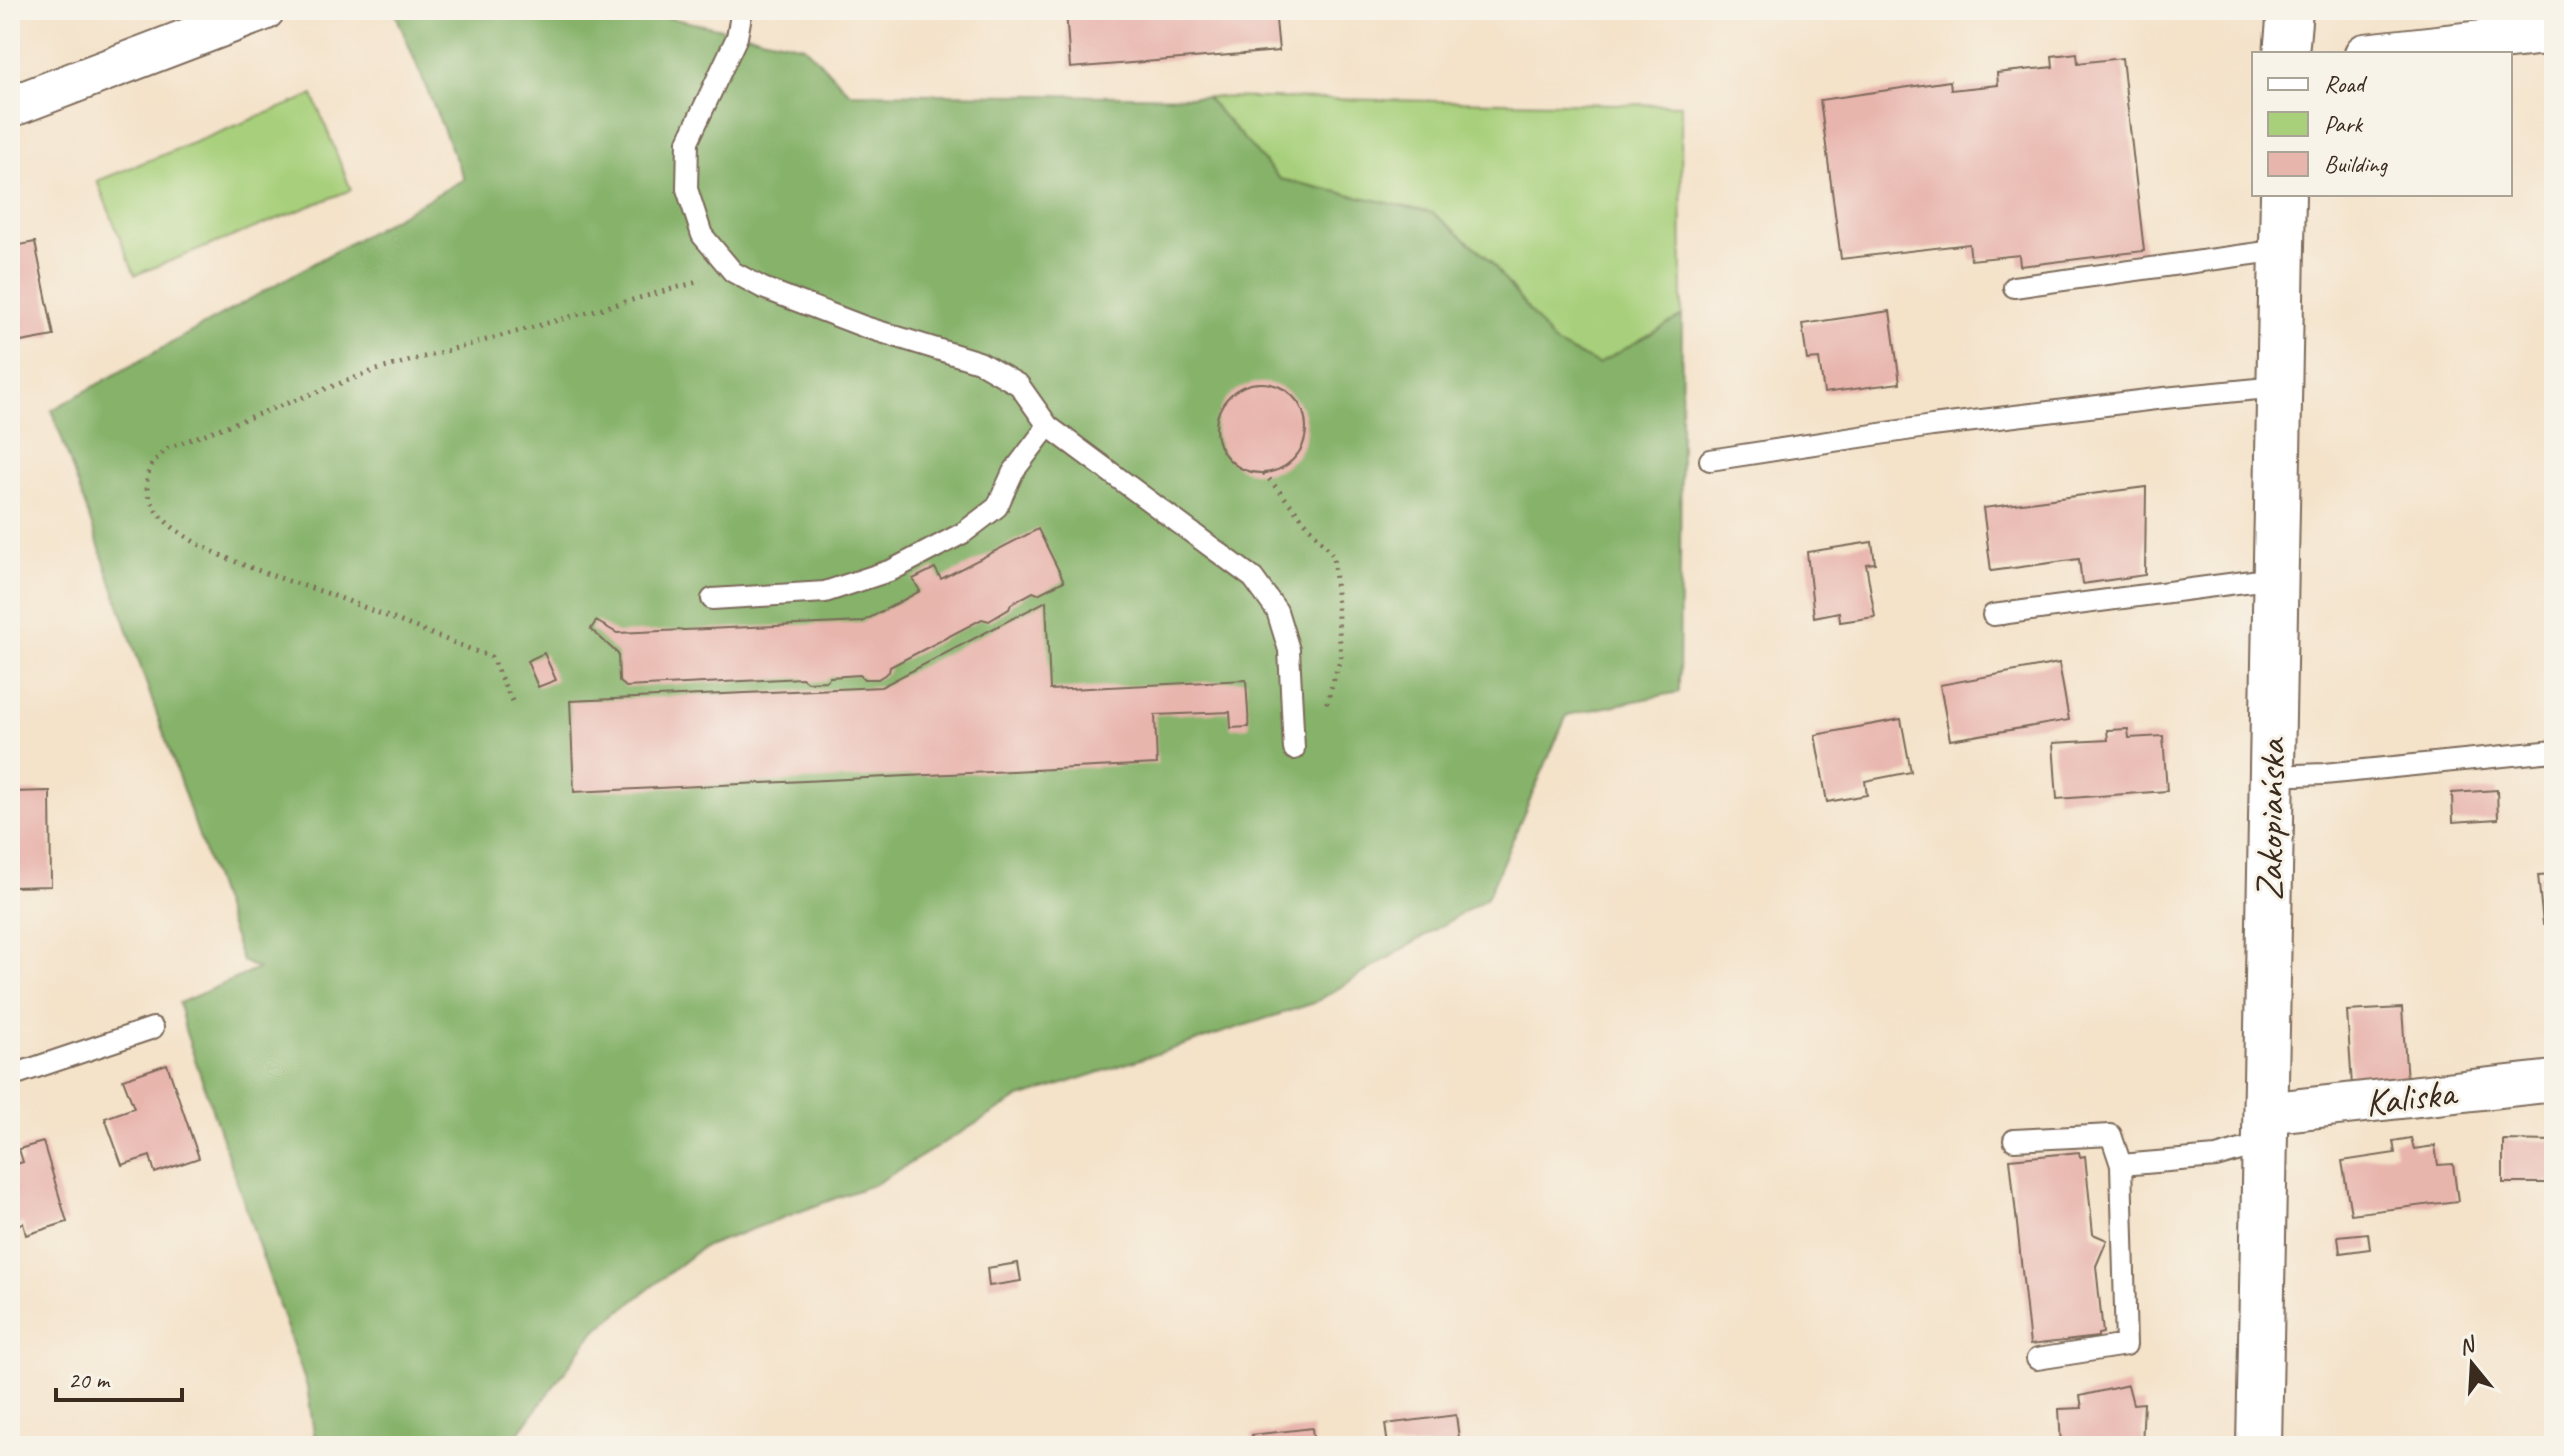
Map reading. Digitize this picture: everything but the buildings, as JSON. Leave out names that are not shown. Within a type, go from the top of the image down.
[{"type":"main road","points":[[2282,10],[2286,52]]},
{"type":"main road","points":[[2286,52],[2290,10]]},
{"type":"main road","name":"Zakopiańska","points":[[2259,1446],[2283,196]]},
{"type":"street","points":[[10,107],[264,10]]},
{"type":"street","points":[[2383,52],[2554,33]]},
{"type":"street","name":"Kaliska","points":[[2265,1128],[2554,1081]]},
{"type":"lane","points":[[742,10],[737,37],[688,141],[687,189],[702,235],[733,272],[763,288],[865,327],[979,362],[1019,385],[1048,426],[1253,578],[1277,611],[1289,650],[1294,749]]},
{"type":"lane","points":[[2014,287],[2281,250]]},
{"type":"lane","points":[[1710,460],[1948,424],[2278,387]]},
{"type":"lane","points":[[712,599],[825,592],[892,570],[963,533],[997,507],[1013,472],[1048,426]]},
{"type":"lane","points":[[1993,615],[2275,578]]},
{"type":"lane","points":[[2270,776],[2324,774],[2554,751]]},
{"type":"lane","points":[[10,1076],[153,1028]]},
{"type":"lane","points":[[2121,1165],[2216,1157],[2265,1128]]},
{"type":"lane","points":[[2014,1140],[2111,1135],[2121,1165],[2126,1345],[2037,1359]]},
{"type":"path","points":[[512,701],[491,657],[330,595],[233,563],[187,538],[156,511],[147,490],[151,465],[168,448],[373,371],[733,272]]},
{"type":"path","points":[[1264,473],[1333,555],[1341,656],[1313,749],[1294,749]]},
{"type":"green space","points":[[394,10],[631,10],[804,46],[850,93],[1206,97],[1280,179],[1433,213],[1486,256],[1555,344],[1598,364],[1682,316],[1679,692],[1567,715],[1487,898],[1314,1003],[1017,1099],[877,1183],[701,1248],[594,1332],[509,1446],[316,1446],[307,1387],[185,1030],[179,1003],[258,969],[242,961],[52,410],[464,179]]},
{"type":"green space","points":[[313,95],[351,190],[135,275],[97,181]]},
{"type":"green space","points":[[1206,97],[1681,105],[1682,316],[1598,364],[1555,344],[1486,256],[1433,213],[1279,179]]}]
